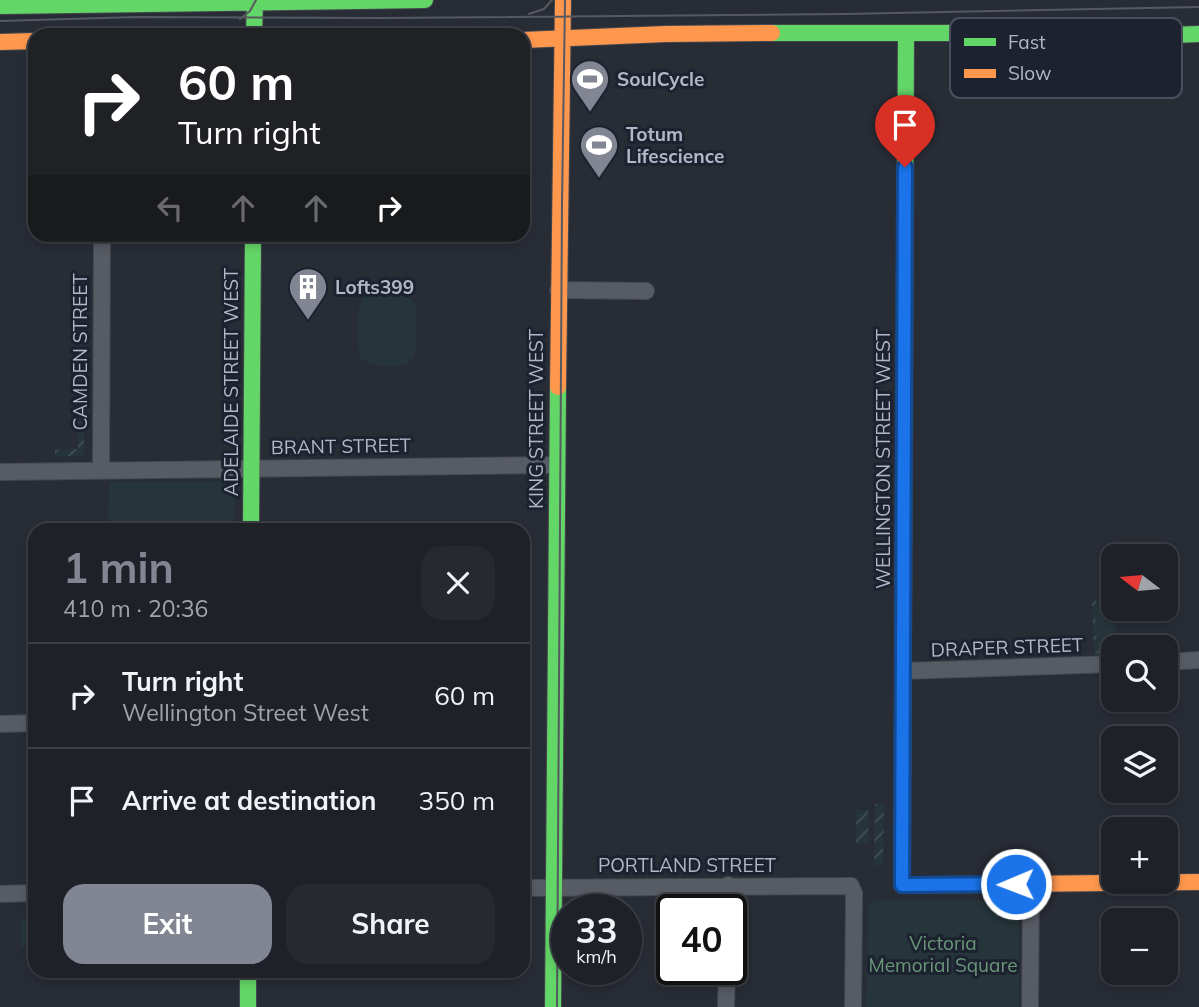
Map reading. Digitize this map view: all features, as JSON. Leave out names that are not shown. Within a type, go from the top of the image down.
[{"type":"main road","points":[[1,0],[0,6],[425,0]]},
{"type":"main road","name":"KING STREET WEST","points":[[553,1007],[558,290],[563,0]]},
{"type":"main road","points":[[254,28],[255,2]]},
{"type":"main road","name":"WELLINGTON STREET WEST","points":[[906,33],[902,885],[1031,884]]},
{"type":"main road","points":[[530,40],[688,34],[950,34]]},
{"type":"main road","points":[[0,42],[28,41]]},
{"type":"main road","name":"ADELAIDE STREET WEST","points":[[251,523],[253,242]]},
{"type":"main road","points":[[1031,884],[1199,882]]},
{"type":"main road","points":[[248,978],[248,1007]]},
{"type":"street","name":"CAMDEN STREET","points":[[101,470],[102,242]]},
{"type":"street","points":[[558,290],[646,291]]},
{"type":"street","name":"BRANT STREET","points":[[0,472],[557,465]]},
{"type":"street","points":[[1178,661],[1199,660]]},
{"type":"street","name":"DRAPER STREET","points":[[903,671],[1101,664]]},
{"type":"street","points":[[0,724],[28,723]]},
{"type":"street","points":[[1030,1007],[1031,884]]},
{"type":"street","points":[[728,885],[728,894]]},
{"type":"street","name":"PORTLAND STREET","points":[[530,888],[851,886],[854,893],[853,1007]]},
{"type":"street","points":[[0,894],[28,893]]},
{"type":"street","points":[[726,1007],[727,985]]},
{"type":"green space","points":[[371,292],[407,293],[417,306],[416,349],[414,356],[404,365],[384,366],[370,363],[359,354],[359,308],[363,298]]},
{"type":"green space","points":[[78,383],[84,383],[84,456],[55,456],[55,450],[78,449]]},
{"type":"green space","points":[[231,481],[235,487],[234,523],[108,523],[109,482]]},
{"type":"green space","points":[[1092,600],[1101,600],[1101,621],[1115,621],[1116,635],[1101,635],[1101,654],[1094,654]]},
{"type":"green space","points":[[1092,600],[1096,600],[1095,633],[1101,654],[1094,654]]},
{"type":"green space","points":[[1113,621],[1115,621],[1116,635],[1113,635]]},
{"type":"green space","points":[[875,804],[884,804],[883,866],[874,865]]},
{"type":"green space","points":[[856,810],[868,810],[869,843],[856,843]]},
{"type":"green space","name":"Victoria Memorial Square","points":[[878,900],[1019,901],[1019,1007],[866,1007],[868,908]]},
{"type":"green space","points":[[21,919],[28,919],[28,948],[21,948]]},
{"type":"tram line","points":[[240,19],[250,11],[256,0]]},
{"type":"tram line","points":[[529,14],[544,9],[552,0]]},
{"type":"tram line","points":[[557,1007],[565,0]]},
{"type":"tram line","points":[[0,21],[137,17],[845,14],[1199,7]]},
{"type":"traffic: fast","points":[[254,28],[255,0]]},
{"type":"traffic: fast","points":[[0,6],[425,0]]},
{"type":"traffic: fast","points":[[772,33],[950,33]]},
{"type":"traffic: fast","points":[[906,33],[902,885],[927,885]]},
{"type":"traffic: fast","points":[[1182,35],[1199,34]]},
{"type":"traffic: fast","points":[[251,523],[253,242]]},
{"type":"traffic: fast","points":[[553,1007],[558,387]]},
{"type":"traffic: fast","points":[[248,978],[248,1007]]},
{"type":"traffic: slow","points":[[558,387],[563,0]]},
{"type":"traffic: slow","points":[[530,40],[772,33]]},
{"type":"traffic: slow","points":[[0,42],[28,41]]},
{"type":"traffic: slow","points":[[927,885],[1199,882]]},
{"type":"place","name":"SoulCycle","points":[[590,113]]},
{"type":"place","name":"Totum Lifescience","points":[[599,179]]},
{"type":"place","name":"Lofts399","points":[[308,321]]},
{"type":"route","points":[[905,167],[902,885],[1016,884]]}]
